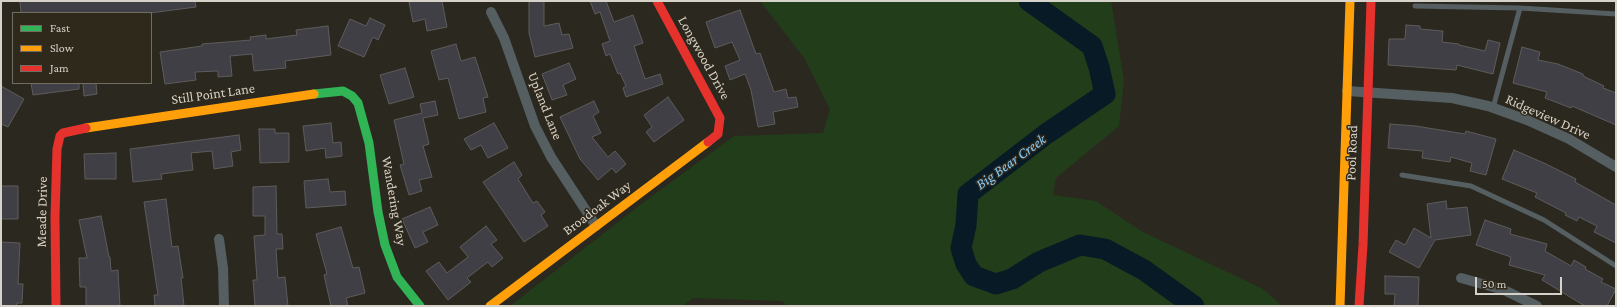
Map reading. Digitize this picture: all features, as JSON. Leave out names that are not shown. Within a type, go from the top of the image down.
[{"type":"street","name":"Longwood Drive","points":[[656,1],[720,118],[719,130]]},
{"type":"street","name":"Pool Road","points":[[1340,306],[1350,1]]},
{"type":"street","name":"Pool Road","points":[[1359,306],[1363,245],[1371,1]]},
{"type":"street","name":"Upland Lane","points":[[491,12],[504,38],[535,126],[551,157],[596,226]]},
{"type":"street","name":"Still Point Lane","points":[[76,129],[336,90],[343,91],[352,96]]},
{"type":"street","name":"Ridgeview Drive","points":[[1346,91],[1452,98],[1493,108],[1527,120],[1569,139],[1616,167]]},
{"type":"street","name":"Wandering Way","points":[[352,96],[358,104],[370,143],[378,212],[386,245],[397,277],[420,306]]},
{"type":"street","name":"Meade Drive","points":[[56,306],[55,218],[57,149],[60,136],[63,133],[76,129]]},
{"type":"street","name":"Broadoak Way","points":[[490,306],[718,134],[719,130]]},
{"type":"street","points":[[219,239],[223,268],[224,306]]},
{"type":"street","points":[[1461,278],[1504,290],[1538,306]]},
{"type":"lane","points":[[1415,6],[1520,8],[1616,14]]},
{"type":"lane","points":[[1493,108],[1520,8]]},
{"type":"lane","points":[[1402,175],[1472,186],[1544,220],[1616,266]]},
{"type":"green space","points":[[760,1],[1111,1],[1124,80],[1119,126],[1056,178],[1053,195],[1096,201],[1141,231],[1263,289],[1282,306],[787,306],[782,301],[693,298],[683,306],[510,306],[644,202],[734,136],[823,133],[830,109],[805,59]]},
{"type":"building","points":[[20,1],[195,1],[196,7],[152,13],[21,12]]},
{"type":"building","points":[[442,1],[447,27],[427,31],[425,19],[413,22],[409,2]]},
{"type":"building","points":[[529,1],[544,1],[544,26],[559,23],[562,35],[569,34],[573,48],[535,57],[529,33]]},
{"type":"building","points":[[590,1],[606,1],[614,22],[633,15],[643,43],[634,46],[645,79],[660,74],[663,84],[626,97],[623,88],[626,86],[620,73],[618,74],[610,54],[606,56],[602,44],[610,41],[600,12],[595,14]]},
{"type":"building","points":[[740,10],[756,54],[760,53],[774,92],[786,89],[788,98],[796,97],[798,107],[773,112],[775,124],[758,127],[751,90],[745,74],[730,80],[725,66],[740,60],[732,42],[715,48],[706,22]]},
{"type":"building","points":[[370,18],[385,25],[378,40],[373,37],[364,57],[338,46],[350,19],[366,26]]},
{"type":"building","points":[[1406,25],[1420,26],[1420,29],[1443,31],[1442,42],[1459,44],[1485,51],[1488,40],[1500,43],[1493,74],[1457,65],[1456,70],[1388,65],[1389,39],[1405,39]]},
{"type":"building","points":[[328,26],[331,55],[285,61],[286,68],[254,71],[252,54],[230,56],[232,76],[218,77],[218,71],[195,72],[196,80],[165,84],[160,52],[202,46],[202,44],[251,40],[250,37],[266,35],[266,39],[297,35],[296,30]]},
{"type":"building","points":[[456,44],[461,61],[475,57],[488,97],[483,98],[486,112],[459,119],[448,78],[439,80],[431,51]]},
{"type":"building","points":[[1522,47],[1540,52],[1538,60],[1558,64],[1583,74],[1583,76],[1604,86],[1603,88],[1616,93],[1616,125],[1572,106],[1571,108],[1545,98],[1547,92],[1513,83]]},
{"type":"building","points":[[569,63],[576,79],[563,85],[567,95],[552,100],[542,74]]},
{"type":"building","points":[[405,68],[414,97],[389,104],[380,75]]},
{"type":"building","points":[[31,84],[79,84],[79,89],[33,95]]},
{"type":"building","points":[[83,84],[96,84],[97,94],[84,96]]},
{"type":"building","points":[[1,86],[24,99],[8,127],[1,124]]},
{"type":"building","points":[[668,97],[684,120],[654,142],[646,132],[652,127],[644,115]]},
{"type":"building","points":[[435,101],[438,115],[423,118],[429,144],[423,146],[432,177],[419,180],[422,191],[409,195],[400,165],[404,164],[394,120],[422,113],[420,104]]},
{"type":"building","points":[[594,101],[599,112],[593,116],[601,133],[592,137],[608,157],[615,151],[626,164],[616,173],[612,168],[598,180],[580,159],[560,117]]},
{"type":"building","points":[[331,123],[333,143],[341,142],[342,156],[326,158],[325,148],[306,151],[303,126]]},
{"type":"building","points":[[494,123],[508,148],[488,158],[481,145],[471,150],[464,139]]},
{"type":"building","points":[[1390,124],[1416,126],[1465,134],[1466,131],[1496,139],[1486,175],[1470,171],[1472,163],[1451,157],[1450,162],[1422,158],[1423,151],[1388,148]]},
{"type":"building","points":[[259,129],[275,129],[275,133],[289,133],[289,162],[260,163]]},
{"type":"building","points":[[239,135],[241,150],[231,152],[233,166],[214,169],[212,151],[191,153],[193,170],[161,174],[162,179],[133,182],[130,149]]},
{"type":"building","points":[[1514,150],[1576,179],[1575,182],[1616,205],[1616,243],[1594,232],[1597,226],[1579,217],[1577,221],[1565,215],[1566,213],[1535,197],[1537,193],[1502,179]]},
{"type":"building","points":[[116,153],[116,179],[85,179],[84,154]]},
{"type":"building","points":[[514,162],[522,175],[518,179],[533,203],[537,201],[545,212],[541,215],[548,226],[524,242],[483,182]]},
{"type":"building","points":[[328,179],[330,192],[345,191],[346,205],[306,208],[304,181]]},
{"type":"building","points":[[1,186],[18,186],[18,219],[1,219]]},
{"type":"building","points":[[276,186],[277,234],[282,234],[283,249],[276,249],[278,278],[285,277],[288,306],[255,306],[253,280],[257,280],[254,236],[265,235],[265,216],[253,216],[253,187]]},
{"type":"building","points":[[166,199],[172,247],[178,246],[183,278],[181,278],[184,306],[155,306],[154,295],[158,295],[144,202]]},
{"type":"building","points":[[1446,201],[1447,209],[1467,207],[1471,235],[1435,240],[1419,268],[1389,252],[1396,240],[1405,245],[1414,228],[1431,238],[1427,204]]},
{"type":"building","points":[[430,207],[438,225],[423,232],[428,242],[415,248],[402,219]]},
{"type":"building","points":[[101,216],[110,257],[111,271],[118,270],[120,306],[86,306],[86,287],[80,287],[79,258],[87,258],[79,220]]},
{"type":"building","points":[[1485,220],[1511,229],[1510,234],[1547,244],[1545,251],[1571,266],[1574,260],[1586,267],[1585,269],[1603,279],[1601,282],[1616,289],[1607,306],[1585,306],[1542,280],[1545,275],[1509,265],[1511,257],[1476,245]]},
{"type":"building","points":[[486,226],[497,240],[491,244],[503,258],[492,267],[488,262],[467,278],[471,282],[448,300],[426,271],[439,262],[447,273],[468,257],[460,247]]},
{"type":"building","points":[[341,227],[353,268],[359,267],[365,293],[346,298],[348,306],[331,306],[324,275],[327,274],[316,234]]},
{"type":"building","points":[[1,242],[20,243],[18,284],[23,284],[22,303],[17,303],[16,306],[1,306]]},
{"type":"building","points":[[1385,276],[1419,277],[1418,306],[1394,306],[1395,294],[1385,294]]},
{"type":"waterway","name":"Big Bear Creek","points":[[1029,1],[1092,46],[1099,67],[1105,94],[1046,134],[968,194],[966,225],[961,248],[966,264],[974,276],[996,284],[1012,279],[1039,262],[1080,245],[1105,249],[1144,270],[1194,306]]},
{"type":"traffic: fast","points":[[314,94],[343,91],[352,96],[358,103],[369,143],[378,212],[385,245],[397,277],[420,306]]},
{"type":"traffic: slow","points":[[1340,306],[1350,1]]},
{"type":"traffic: slow","points":[[86,128],[314,94]]},
{"type":"traffic: slow","points":[[490,306],[708,142]]},
{"type":"traffic: jam","points":[[657,1],[720,118],[718,134],[708,142]]},
{"type":"traffic: jam","points":[[1359,306],[1363,245],[1371,1]]},
{"type":"traffic: jam","points":[[56,306],[55,217],[57,149],[60,136],[63,133],[86,128]]}]
